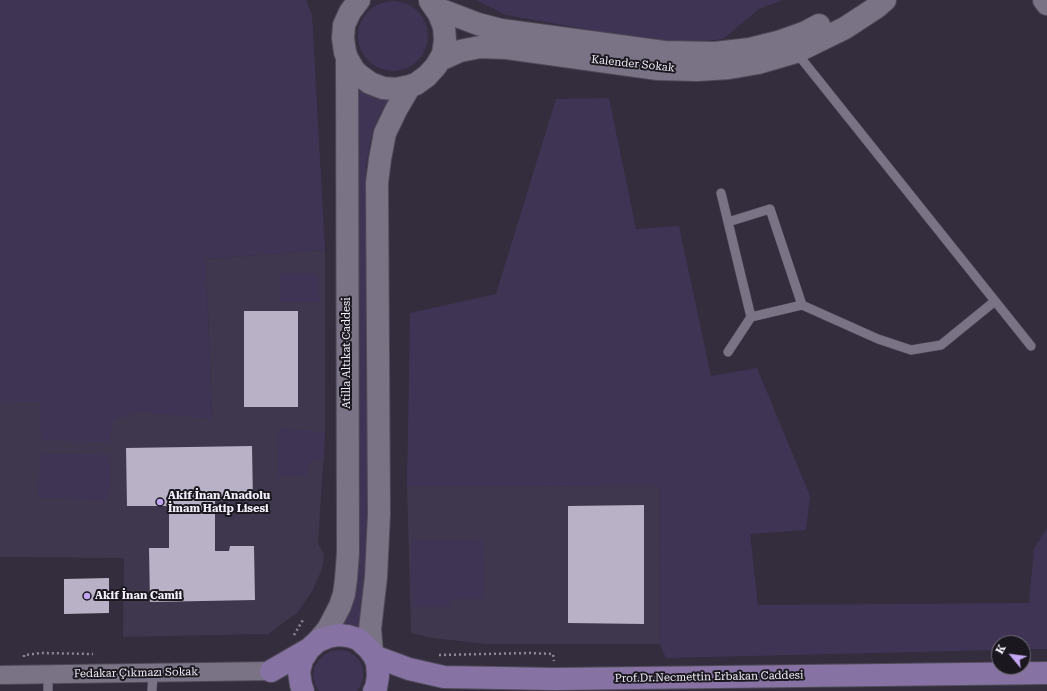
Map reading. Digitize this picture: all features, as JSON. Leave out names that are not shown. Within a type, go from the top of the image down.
[{"type":"main road","points":[[271,671],[328,636],[348,636],[358,639],[373,654],[377,663],[378,676],[374,691]]},
{"type":"main road","points":[[303,691],[299,672],[302,660],[314,645]]},
{"type":"main road","name":"Prof.Dr.Necmettin Erbakan Caddesi","points":[[373,654],[409,669],[444,677],[555,679],[1047,673]]},
{"type":"main road","points":[[271,671],[287,679],[303,691]]},
{"type":"street","points":[[336,0],[344,25]]},
{"type":"street","points":[[360,0],[350,12],[344,25],[343,45],[347,58],[358,75],[370,83],[382,88],[396,89],[416,84],[432,72],[440,60],[444,47],[445,34],[442,20],[432,4]]},
{"type":"street","name":"Kalender Sokak","points":[[432,4],[478,24],[501,30],[664,52],[715,53],[750,49],[778,42],[806,32],[838,16],[864,0]]},
{"type":"street","name":"Kalender Sokak","points":[[440,60],[460,51],[480,47],[507,48],[658,69],[698,70],[730,68],[758,63],[796,52],[845,28],[885,0]]},
{"type":"street","points":[[1044,0],[1047,4]]},
{"type":"street","name":"Atilla Altıkat Caddesi","points":[[314,645],[328,629],[340,606],[344,594],[348,553],[347,58]]},
{"type":"street","points":[[373,654],[370,629],[376,577],[380,514],[377,183],[385,133],[410,86]]},
{"type":"street","name":"Fedakar Çıkmazı Sokak","points":[[0,675],[48,683],[153,673],[271,671]]},
{"type":"lane","points":[[796,52],[1031,346]]},
{"type":"lane","points":[[721,192],[751,317]]},
{"type":"lane","points":[[728,222],[770,209],[802,305]]},
{"type":"lane","points":[[728,352],[751,317],[802,305],[878,340],[911,350],[941,345],[996,301]]},
{"type":"lane","points":[[152,691],[153,673]]},
{"type":"path","points":[[42,653],[95,655]]},
{"type":"path","points":[[436,655],[530,653]]},
{"type":"shaded area","points":[[0,0],[306,0],[312,15],[325,250],[206,259],[212,419],[141,412],[113,420],[109,442],[41,440],[39,402],[0,401]]},
{"type":"shaded area","points":[[476,0],[783,0],[759,9],[723,39],[688,43],[643,39],[506,15]]},
{"type":"shaded area","points":[[393,1],[412,7],[422,17],[428,36],[422,55],[412,65],[393,71],[374,65],[364,55],[358,36],[364,17],[374,7]]},
{"type":"shaded area","points":[[356,84],[389,98],[378,119],[370,143],[366,167],[368,524],[359,627],[341,623]]},
{"type":"shaded area","points":[[609,98],[636,229],[679,226],[711,376],[757,368],[810,496],[806,530],[750,534],[758,605],[1029,603],[1034,549],[1047,528],[1047,649],[1031,649],[1031,635],[991,635],[991,650],[666,658],[660,644],[659,487],[407,486],[410,313],[496,294],[556,99]]},
{"type":"shaded area","name":"Akif İnan Anadolu İmam Hatip Lisesi","points":[[325,250],[325,432],[318,544],[324,554],[322,569],[313,590],[297,613],[268,634],[123,637],[124,558],[0,557],[0,292],[212,419],[206,259]]},
{"type":"shaded area","points":[[280,273],[319,273],[319,302],[280,302]]},
{"type":"shaded area","points":[[279,428],[325,432],[324,460],[318,459],[309,462],[308,475],[278,477]]},
{"type":"shaded area","points":[[40,453],[111,455],[109,500],[38,498]]},
{"type":"shaded area","points":[[407,486],[659,487],[660,644],[486,644],[432,638],[411,633]]},
{"type":"shaded area","points":[[483,539],[484,599],[451,599],[451,607],[412,607],[411,540]]},
{"type":"shaded area","points":[[331,651],[347,651],[360,661],[363,669],[361,685],[357,691],[319,691],[313,676],[314,668],[324,655]]},
{"type":"building","points":[[244,311],[298,311],[298,407],[244,407]]},
{"type":"building","points":[[252,446],[253,501],[215,501],[215,551],[229,551],[230,546],[254,546],[255,600],[150,602],[149,548],[169,548],[169,506],[127,506],[126,448]]},
{"type":"building","points":[[644,505],[644,624],[568,623],[568,506]]},
{"type":"building","name":"Akif İnan Camii","points":[[109,578],[109,613],[64,614],[64,579]]},
{"type":"place","name":"Akif İnan Anadolu İmam Hatip Lisesi","points":[[160,502]]},
{"type":"place","name":"Akif İnan Camii","points":[[87,596]]}]
